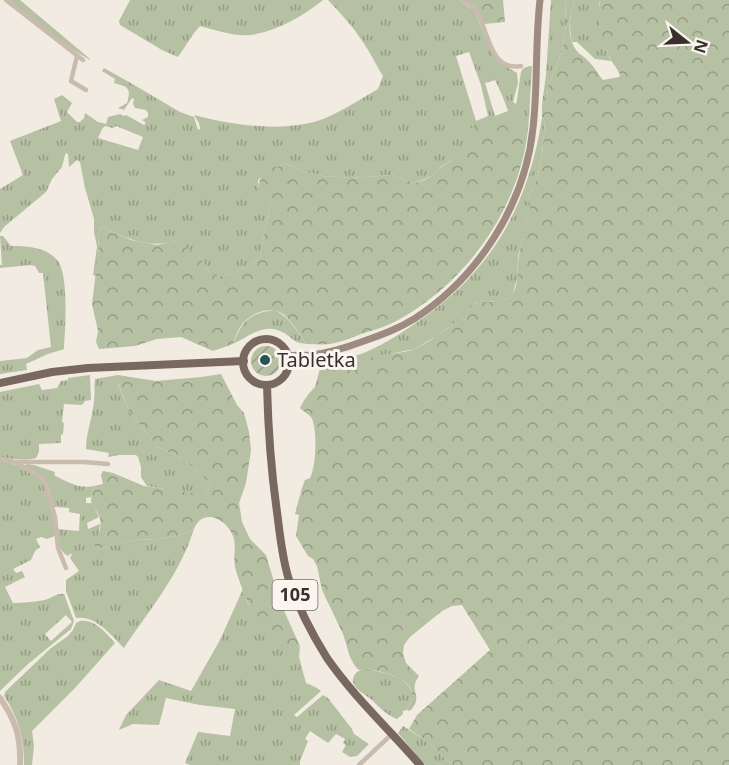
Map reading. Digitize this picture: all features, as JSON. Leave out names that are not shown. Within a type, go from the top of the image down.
[{"type":"main road","points":[[288,356],[328,352],[364,341],[412,320],[444,297],[471,270],[500,229],[518,189],[528,159],[533,128],[540,0]]},
{"type":"main road","points":[[261,340],[275,341],[281,345],[288,356],[288,370],[284,376],[279,381],[267,385],[253,380],[245,369],[245,354],[254,343],[261,340]]},
{"type":"main road","points":[[0,383],[52,372],[88,368],[244,362]]},
{"type":"main road","name":"105","points":[[267,385],[274,488],[280,537],[289,579],[316,641],[328,659],[359,699],[420,765]]},
{"type":"street","points":[[6,0],[83,60]]},
{"type":"street","points":[[462,0],[474,8],[478,14],[488,42],[497,58],[507,66],[513,68],[520,66]]},
{"type":"street","points":[[77,56],[71,81],[86,90]]},
{"type":"street","points":[[0,459],[15,462],[108,464]]},
{"type":"street","points":[[15,462],[42,478],[46,486],[55,517],[58,548],[66,568]]},
{"type":"street","points":[[0,698],[15,723],[21,765]]},
{"type":"street","points":[[360,765],[392,734]]},
{"type":"green space","points":[[9,0],[20,0],[90,60],[58,39]]},
{"type":"green space","points":[[130,0],[323,0],[290,22],[261,33],[239,35],[200,26],[178,57],[120,25],[119,21]]},
{"type":"green space","points":[[328,0],[459,0],[475,12],[488,44],[502,64],[517,73],[518,83],[513,102],[516,104],[522,70],[532,66],[529,117],[518,117],[469,137],[466,147],[457,157],[438,169],[432,176],[415,183],[392,175],[351,178],[323,176],[302,171],[287,164],[275,167],[258,180],[261,192],[271,205],[260,256],[255,262],[231,274],[220,276],[212,274],[200,257],[175,241],[147,243],[129,239],[104,228],[97,230],[99,247],[96,276],[93,275],[97,247],[94,219],[80,162],[77,160],[69,167],[66,153],[62,167],[52,179],[46,192],[4,227],[0,233],[0,189],[23,175],[10,141],[61,121],[54,99],[62,95],[72,103],[67,112],[77,122],[84,118],[85,113],[98,122],[106,124],[108,117],[120,114],[144,125],[146,123],[142,120],[148,117],[148,113],[146,110],[135,108],[134,99],[132,98],[124,110],[118,108],[127,103],[129,91],[114,83],[115,79],[102,71],[104,68],[180,112],[194,117],[198,130],[200,129],[199,123],[194,115],[245,125],[281,126],[315,122],[378,89],[383,76],[349,23]],"holes":[[[469,52],[481,85],[488,116],[476,121],[456,56]],[[495,80],[508,111],[495,116],[485,83]],[[105,126],[113,128],[116,126],[143,137],[138,150],[98,138]]]},
{"type":"green space","points":[[465,0],[503,0],[505,22],[484,24],[475,6]]},
{"type":"green space","points":[[551,0],[565,0],[566,24],[563,46],[548,86],[547,102],[542,104],[546,75]]},
{"type":"green space","points":[[565,0],[575,0],[571,12],[571,40],[578,52],[603,80],[620,75],[607,52],[602,37],[599,22],[600,0],[729,0],[729,765],[453,765],[409,729],[417,715],[490,650],[462,605],[452,606],[442,611],[410,637],[404,645],[403,653],[406,663],[419,676],[415,686],[416,701],[410,711],[407,710],[412,696],[407,683],[392,675],[373,670],[359,670],[355,666],[322,590],[317,566],[296,536],[299,515],[295,514],[305,480],[310,478],[312,473],[315,448],[313,422],[311,417],[300,408],[314,388],[343,367],[365,359],[417,348],[447,329],[476,303],[508,299],[514,292],[521,245],[530,211],[528,198],[541,161],[545,121],[542,118],[542,104],[547,102],[548,86],[563,46],[566,24]]},
{"type":"green space","points":[[575,0],[600,0],[605,48],[611,61],[595,59],[577,42],[572,42],[570,21]]},
{"type":"green space","points":[[529,117],[525,148],[517,178],[490,234],[450,282],[426,302],[391,324],[338,342],[307,344],[283,314],[272,310],[260,312],[249,318],[238,330],[233,344],[213,351],[181,337],[157,339],[135,346],[99,349],[96,342],[98,331],[92,304],[99,247],[97,230],[104,228],[131,240],[157,245],[174,241],[200,257],[209,272],[220,276],[231,274],[255,262],[260,256],[271,205],[260,194],[259,185],[261,178],[270,167],[287,164],[302,171],[323,176],[351,178],[392,175],[415,183],[433,175],[436,170],[457,156],[467,142],[471,128],[488,120]]},
{"type":"green space","points":[[542,118],[545,120],[541,160],[533,189],[528,198],[531,205],[518,257],[517,279],[512,296],[498,302],[475,303],[464,316],[415,349],[348,364],[315,387],[321,365],[361,354],[401,333],[440,305],[464,284],[484,261],[515,210],[527,181],[536,151]]},
{"type":"green space","points":[[0,236],[3,236],[11,246],[36,248],[48,253],[58,261],[64,279],[66,304],[64,349],[26,364],[27,370],[0,374],[0,361],[27,358],[38,350],[51,347],[43,273],[39,273],[35,266],[30,265],[0,268],[2,265]]},
{"type":"green space","points":[[275,310],[289,321],[307,344],[295,341],[275,329],[269,329],[256,332],[233,344],[243,324],[259,313]]},
{"type":"green space","points":[[266,346],[276,351],[281,361],[276,371],[266,376],[256,371],[251,361],[256,351]]},
{"type":"green space","points":[[221,374],[237,405],[244,413],[249,432],[251,450],[246,483],[239,503],[242,522],[250,539],[266,555],[280,602],[300,646],[284,643],[267,633],[255,618],[234,564],[234,539],[227,526],[216,518],[203,518],[194,529],[177,536],[134,540],[97,549],[95,546],[101,521],[91,499],[94,486],[103,484],[101,475],[103,471],[144,486],[200,494],[206,492],[210,487],[210,484],[185,460],[158,447],[130,413],[118,383],[118,375],[156,381]]},
{"type":"green space","points":[[90,375],[91,400],[85,401],[82,405],[64,404],[61,443],[39,444],[36,458],[23,460],[0,457],[0,392],[39,384],[42,390],[57,388],[61,381],[68,380],[68,378]]},
{"type":"green space","points":[[118,375],[118,384],[130,413],[158,447],[185,460],[210,484],[206,492],[200,495],[147,486],[141,477],[141,467],[136,455],[108,457],[109,453],[86,449],[95,379]]},
{"type":"green space","points":[[0,460],[34,474],[42,481],[50,500],[55,536],[36,539],[40,547],[35,551],[31,560],[13,569],[16,573],[22,571],[25,577],[5,587],[13,603],[45,600],[64,594],[74,621],[71,629],[28,664],[0,691]],"holes":[[[66,615],[72,622],[51,641],[45,634]]]},
{"type":"green space","points":[[26,464],[55,472],[54,475],[73,484],[83,487],[94,486],[91,497],[86,498],[86,503],[92,503],[99,517],[87,523],[88,529],[100,524],[97,549],[134,540],[177,536],[194,529],[173,576],[124,648],[97,623],[76,618],[66,591],[66,580],[79,571],[70,558],[72,554],[68,556],[60,548],[57,529],[79,531],[80,514],[69,512],[69,508],[54,507],[48,485],[43,477],[25,467]]},
{"type":"green space","points":[[243,589],[248,604],[298,647],[300,646],[299,657],[306,683],[321,691],[294,715],[297,717],[323,695],[328,698],[354,734],[369,744],[357,756],[350,757],[342,752],[346,745],[343,743],[345,739],[336,734],[328,743],[310,731],[305,739],[308,741],[300,765],[190,765],[185,763],[198,732],[230,736],[235,709],[166,698],[159,725],[133,724],[119,730],[126,715],[159,680],[191,691],[220,640]]},
{"type":"green space","points":[[80,621],[95,624],[115,643],[32,731],[34,746],[32,765],[24,765],[20,729],[4,696],[5,692],[51,648],[68,636],[76,623]]},
{"type":"green space","points":[[366,669],[395,676],[407,684],[411,690],[413,697],[407,710],[403,711],[397,719],[384,712],[354,684],[356,673]]},
{"type":"green space","points":[[403,726],[425,740],[453,765],[425,765],[398,733]]},
{"type":"place","name":"Tabletka","points":[[265,360]]}]
